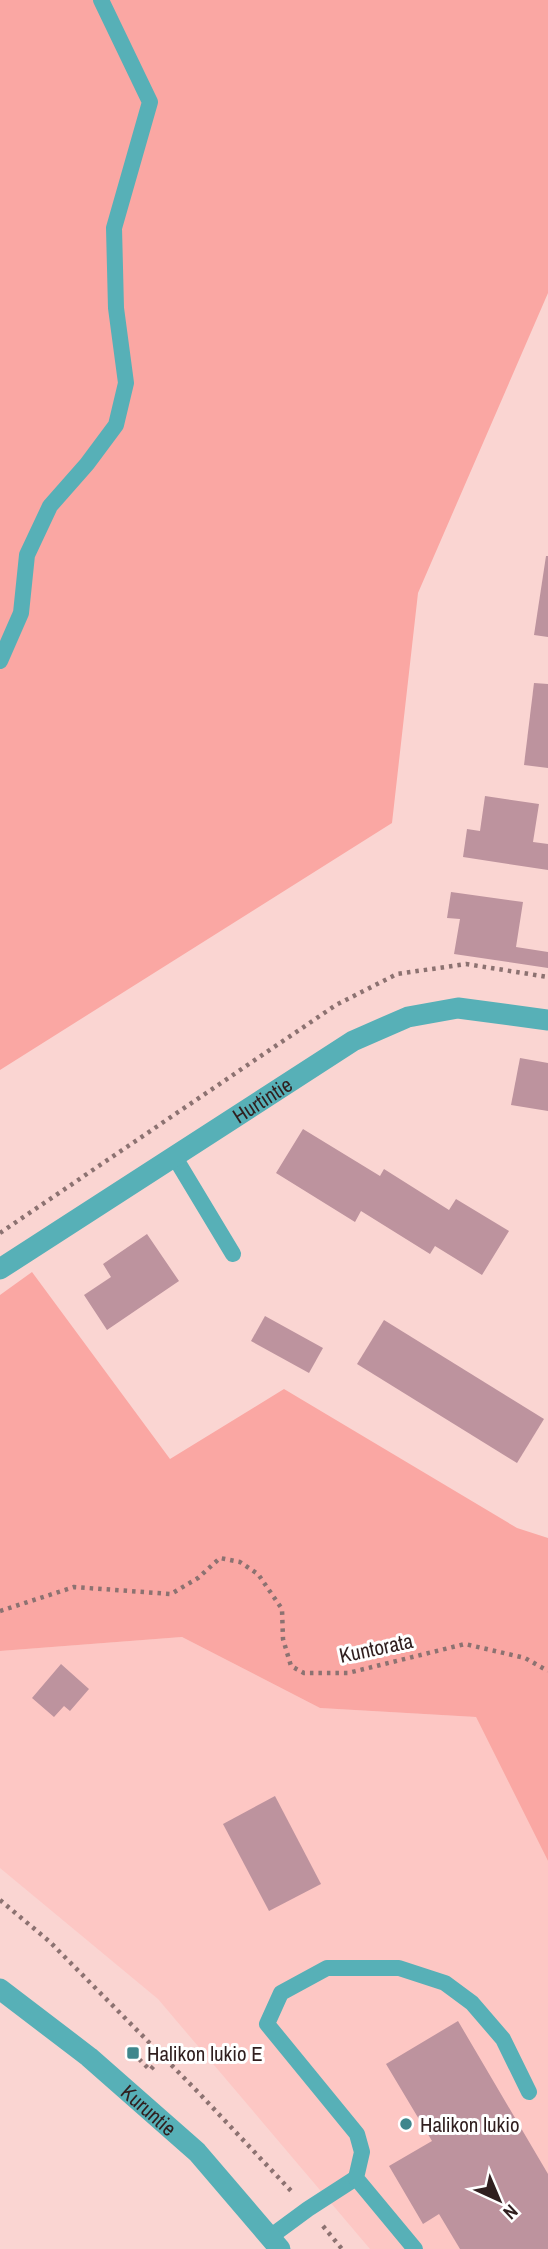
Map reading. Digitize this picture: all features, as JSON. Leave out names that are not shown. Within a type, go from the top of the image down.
[{"type":"street","name":"Hurtintie","points":[[0,1269],[353,1041],[408,1017],[458,1008],[548,1020]]},
{"type":"street","name":"Kuruntie","points":[[0,1989],[89,2057],[197,2152],[275,2243]]},
{"type":"lane","points":[[0,661],[21,613],[27,555],[50,506],[117,425],[125,383],[116,308],[114,228],[150,102],[102,0]]},
{"type":"lane","points":[[174,1156],[233,1254]]},
{"type":"lane","points":[[275,2243],[308,2209],[356,2178],[362,2152],[357,2134],[267,2024],[281,1993],[327,1968],[399,1968],[445,1983],[471,2003],[503,2039],[529,2092]]},
{"type":"lane","points":[[356,2178],[415,2249]]},
{"type":"path","name":"Kuntorata","points":[[0,1611],[74,1587],[171,1594],[198,1578],[220,1558],[240,1562],[258,1574],[282,1609],[283,1639],[291,1666],[304,1673],[348,1673],[465,1644],[525,1658],[548,1671]]},
{"type":"path","points":[[0,1900],[50,1942],[163,2056],[308,2209],[342,2249]]},
{"type":"path","points":[[132,2053],[150,2070],[163,2056]]},
{"type":"shaded area","points":[[0,0],[548,0],[548,293],[418,593],[392,823],[0,1070]]},
{"type":"shaded area","points":[[32,1272],[170,1459],[284,1389],[517,1528],[548,1538],[548,1861],[476,1717],[320,1708],[182,1637],[0,1651],[0,1295]]},
{"type":"shaded area","points":[[182,1637],[320,1708],[476,1717],[548,1861],[548,2249],[370,2249],[158,1999],[0,1868],[0,1651]]},
{"type":"building","points":[[548,556],[548,637],[534,635]]},
{"type":"building","points":[[534,683],[548,684],[548,768],[524,765]]},
{"type":"building","points":[[485,796],[539,804],[533,842],[548,844],[548,870],[463,857],[467,829],[480,831]]},
{"type":"building","points":[[451,892],[523,902],[516,947],[548,952],[548,968],[454,954],[460,919],[447,918]]},
{"type":"building","points":[[520,1058],[548,1063],[548,1111],[511,1105]]},
{"type":"building","points":[[303,1129],[380,1176],[384,1169],[449,1210],[456,1199],[509,1231],[482,1275],[435,1246],[430,1254],[361,1211],[355,1222],[276,1173]]},
{"type":"building","points":[[147,1234],[179,1281],[107,1330],[84,1295],[111,1277],[103,1264]]},
{"type":"building","points":[[265,1316],[323,1348],[309,1373],[251,1341]]},
{"type":"building","points":[[384,1320],[544,1419],[517,1463],[357,1364]]},
{"type":"building","points":[[61,1664],[89,1689],[70,1711],[64,1706],[54,1717],[32,1698]]},
{"type":"building","points":[[275,1796],[321,1884],[269,1911],[223,1824]]},
{"type":"building","points":[[458,2021],[548,2174],[548,2249],[460,2249],[439,2214],[423,2224],[389,2166],[432,2141],[386,2064]]},
{"type":"place","name":"Halikon lukio E","points":[[133,2053]]},
{"type":"place","name":"Halikon lukio","points":[[406,2124]]}]
